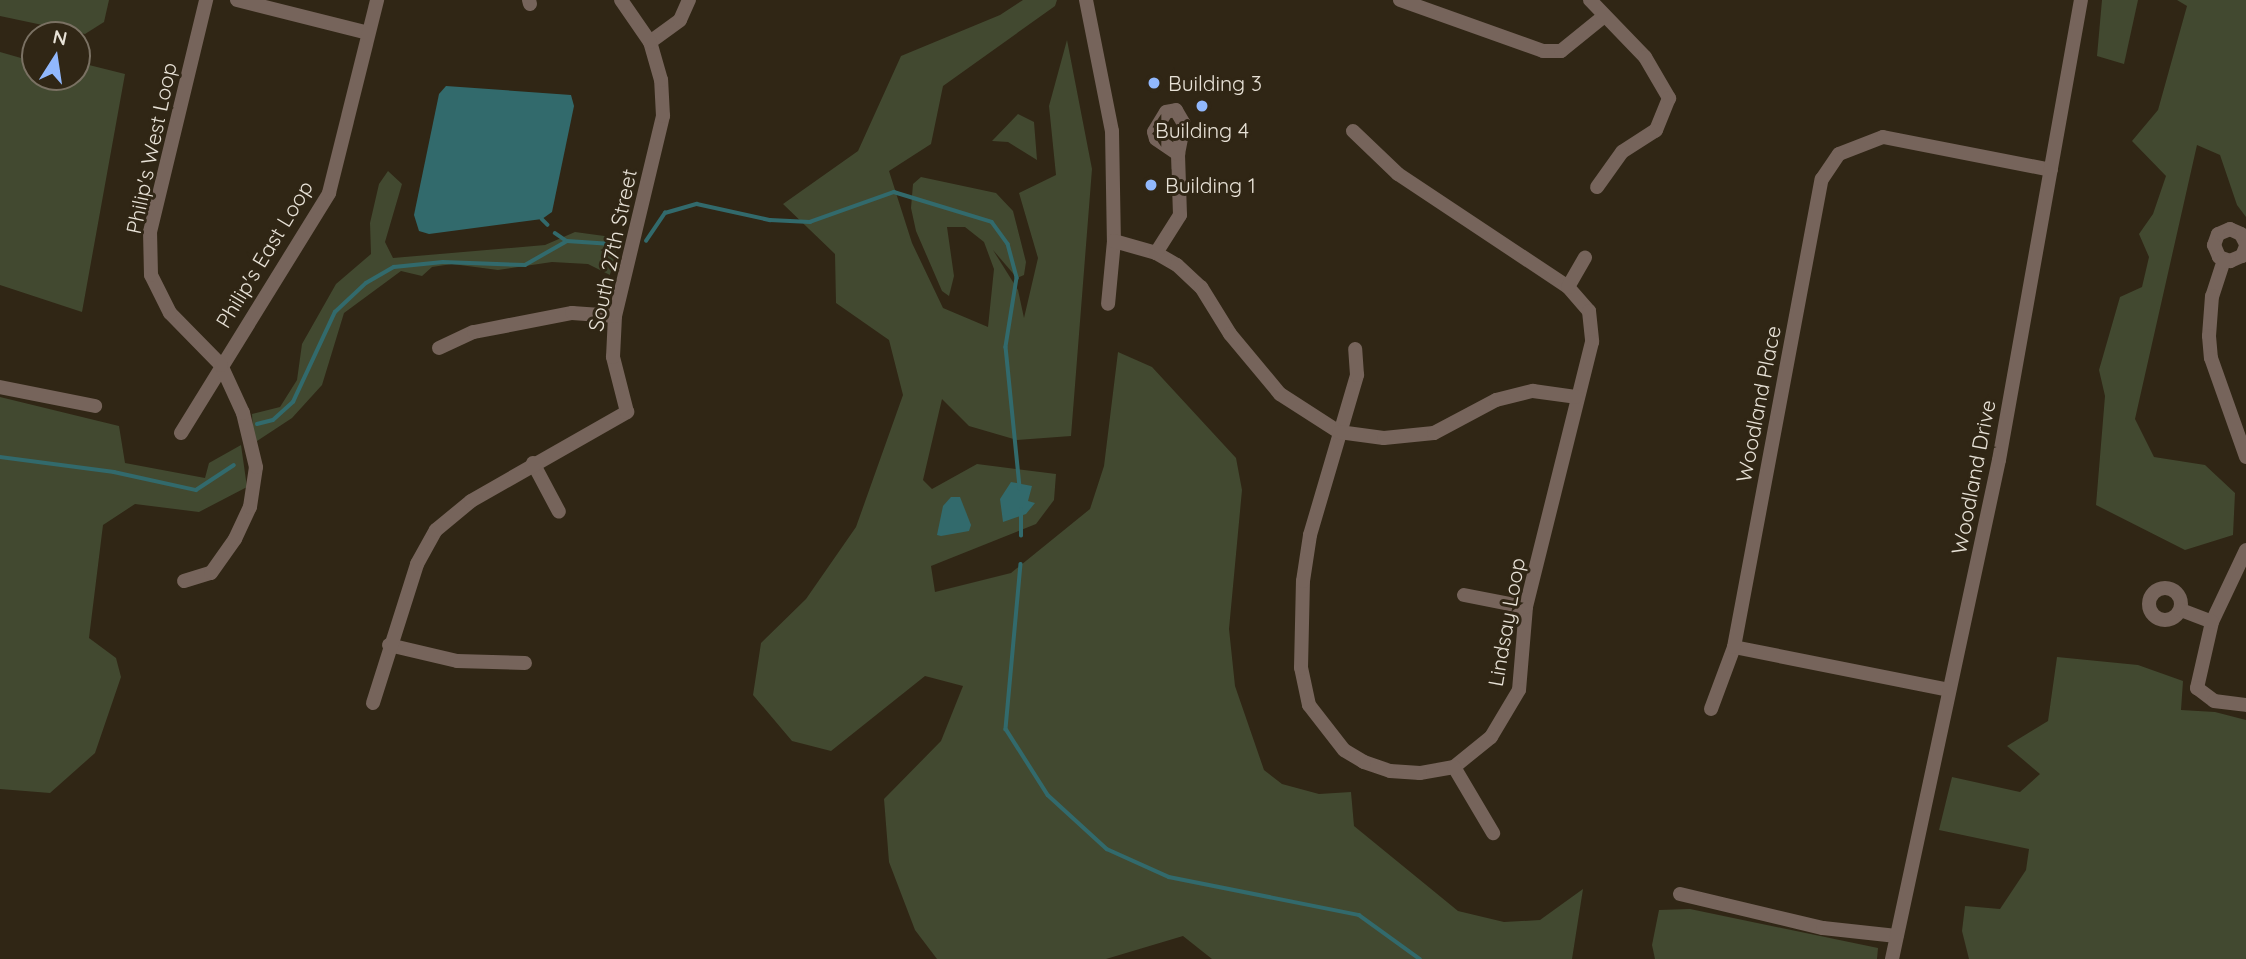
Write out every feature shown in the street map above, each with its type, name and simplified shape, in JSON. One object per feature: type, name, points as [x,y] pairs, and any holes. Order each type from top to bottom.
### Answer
[{"type":"street","name":"Philip's West Loop","points":[[184,581],[211,573],[235,538],[250,507],[256,467],[243,413],[221,365],[170,313],[151,275],[150,232],[206,0]]},
{"type":"street","points":[[237,0],[368,33]]},
{"type":"street","name":"Philip's East Loop","points":[[181,433],[329,192],[377,0]]},
{"type":"street","name":"South 27th Street","points":[[533,463],[627,412],[613,357],[615,316],[663,116],[662,80],[650,42],[621,0]]},
{"type":"street","points":[[650,42],[680,20],[689,0]]},
{"type":"street","points":[[1086,0],[1112,131],[1114,241],[1108,304]]},
{"type":"street","points":[[1400,0],[1544,51],[1561,51],[1603,17]]},
{"type":"street","points":[[1590,0],[1603,17],[1645,57],[1669,98],[1656,130],[1622,152],[1597,187]]},
{"type":"street","name":"Woodland Drive","points":[[1892,959],[1999,460],[2081,0]]},
{"type":"street","name":"Lindsay Loop","points":[[1353,131],[1398,174],[1568,287],[1589,311],[1592,342],[1576,397],[1526,607],[1519,690],[1508,714],[1492,737],[1454,767]]},
{"type":"street","name":"Woodland Place","points":[[1711,709],[1734,648],[1822,178],[1839,154],[1883,137],[2051,170]]},
{"type":"street","points":[[1156,253],[1180,215],[1178,154]]},
{"type":"street","points":[[2236,230],[2246,245],[2236,260],[2224,260],[2215,251],[2218,234],[2236,230]]},
{"type":"street","points":[[1114,241],[1156,253],[1201,287],[1230,334],[1280,394],[1339,432],[1384,438],[1434,433],[1496,400],[1533,391],[1576,397]]},
{"type":"street","points":[[1568,287],[1586,257]]},
{"type":"street","points":[[2224,260],[2212,296],[2210,347],[2246,457]]},
{"type":"street","points":[[439,348],[474,332],[572,313],[615,316]]},
{"type":"street","points":[[1355,349],[1357,375],[1310,535],[1303,581],[1301,668],[1309,705],[1344,750],[1364,762],[1410,772],[1454,767],[1493,833]]},
{"type":"street","points":[[0,387],[95,407]]},
{"type":"street","points":[[373,703],[388,645],[417,564],[436,530],[471,501],[533,463],[559,512]]},
{"type":"street","points":[[2246,550],[2213,622],[2197,688],[2214,701],[2246,705]]},
{"type":"street","points":[[1464,594],[1526,607]]},
{"type":"street","points":[[2181,610],[2213,622]]},
{"type":"street","points":[[388,645],[457,661],[526,663]]},
{"type":"street","points":[[1734,648],[1949,690]]},
{"type":"street","points":[[1680,894],[1823,928],[1897,936]]},
{"type":"green space","points":[[0,0],[109,0],[104,22],[91,30],[91,21],[24,21],[0,16]]},
{"type":"green space","points":[[1023,0],[1057,0],[1055,6],[943,86],[931,144],[889,171],[912,243],[943,308],[988,327],[994,269],[984,242],[965,227],[947,227],[954,276],[949,296],[942,291],[916,231],[911,208],[913,184],[921,177],[996,193],[1013,211],[1026,262],[1024,275],[1017,278],[993,250],[1018,290],[1024,318],[1038,258],[1019,193],[1056,175],[1049,106],[1067,40],[1092,169],[1071,436],[1017,440],[969,426],[942,399],[923,480],[932,489],[977,464],[1056,474],[1054,500],[1036,524],[931,566],[935,592],[1011,573],[1090,509],[1104,466],[1118,352],[1152,367],[1236,458],[1242,490],[1229,629],[1235,686],[1264,770],[1282,784],[1319,794],[1351,792],[1354,826],[1458,911],[1504,922],[1540,920],[1583,889],[1572,959],[1212,959],[1183,936],[1106,959],[937,959],[915,930],[889,862],[884,799],[941,741],[963,686],[925,676],[831,751],[792,741],[753,695],[761,643],[806,599],[856,527],[903,395],[889,340],[836,303],[835,254],[783,204],[858,151],[901,56],[1000,15]]},
{"type":"green space","points":[[2102,0],[2138,0],[2124,64],[2097,56]]},
{"type":"green space","points":[[2177,0],[2246,0],[2246,217],[2237,205],[2220,155],[2197,145],[2135,419],[2154,457],[2205,465],[2235,493],[2233,535],[2185,550],[2096,505],[2105,396],[2099,370],[2120,297],[2142,287],[2149,257],[2139,234],[2153,214],[2166,176],[2132,141],[2158,110],[2187,6]]},
{"type":"green space","points":[[0,52],[21,58],[21,91],[91,91],[91,66],[125,74],[82,312],[0,285]]},
{"type":"green space","points":[[1018,114],[1034,122],[1037,160],[1008,142],[992,141]]},
{"type":"green space","points":[[388,171],[402,184],[385,242],[393,258],[545,245],[575,232],[619,238],[610,275],[588,264],[552,262],[498,270],[452,264],[432,267],[422,276],[401,271],[344,313],[322,385],[292,418],[254,443],[252,414],[280,407],[297,380],[302,344],[336,284],[371,254],[370,223],[379,184]]},
{"type":"green space","points":[[0,397],[119,426],[125,463],[205,478],[209,463],[241,445],[247,487],[199,512],[135,504],[103,525],[89,638],[116,658],[121,677],[95,753],[50,793],[0,789]]},
{"type":"green space","points":[[2057,657],[2138,665],[2183,681],[2181,710],[2215,712],[2246,720],[2246,959],[1969,959],[1962,931],[1965,906],[2000,909],[2026,870],[2029,849],[1939,830],[1952,777],[2020,792],[2040,774],[2007,746],[2048,721]]},
{"type":"green space","points":[[1690,909],[1878,948],[1877,959],[1655,959],[1652,945],[1659,910]]},
{"type":"water","points":[[446,86],[571,95],[574,106],[552,212],[542,219],[429,234],[419,231],[414,215],[439,94]]},
{"type":"water","points":[[1011,482],[1032,486],[1028,501],[1035,503],[1026,514],[1003,522],[1000,499]]},
{"type":"water","points":[[951,497],[960,497],[971,525],[969,531],[937,535],[943,506]]},
{"type":"waterway","points":[[646,241],[665,213],[697,204],[770,220],[810,222],[894,192],[992,222],[1008,244],[1017,278],[1006,347],[1020,488]]},
{"type":"waterway","points":[[542,219],[548,225]]},
{"type":"waterway","points":[[555,233],[567,241]]},
{"type":"waterway","points":[[257,424],[273,420],[293,402],[335,312],[366,283],[394,267],[443,262],[525,265],[567,241],[612,244]]},
{"type":"waterway","points":[[0,457],[114,472],[196,490],[234,465]]},
{"type":"waterway","points":[[1021,510],[1021,536]]},
{"type":"waterway","points":[[1021,564],[1006,729],[1048,795],[1107,849],[1169,877],[1359,915],[1420,959]]},
{"type":"place","name":"Building 3","points":[[1154,83]]},
{"type":"place","name":"Building 4","points":[[1202,106]]},
{"type":"place","name":"Building 1","points":[[1151,185]]}]
